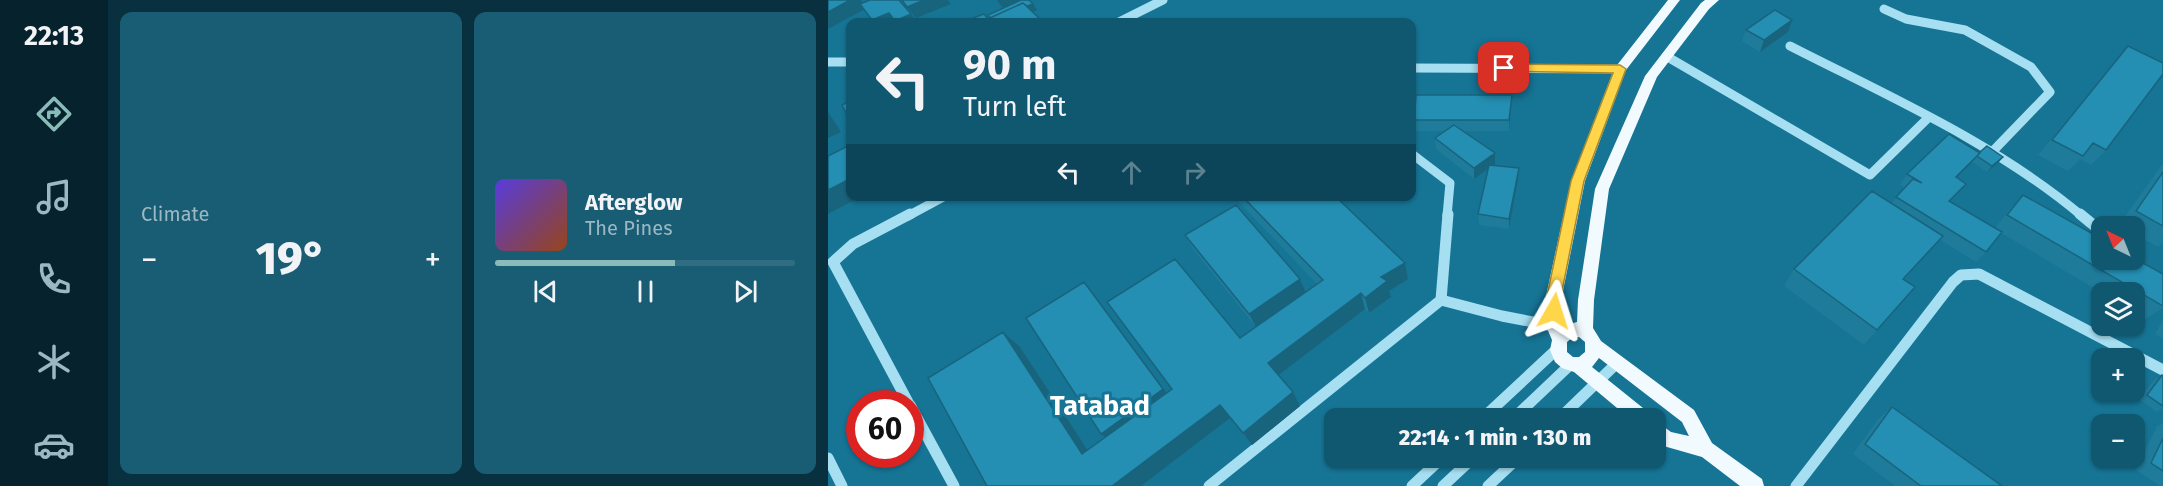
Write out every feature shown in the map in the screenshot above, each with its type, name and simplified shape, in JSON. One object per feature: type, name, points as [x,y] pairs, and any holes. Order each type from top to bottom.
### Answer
[{"type":"main road","points":[[1630,408],[1574,363],[1564,359],[1557,338],[1554,296],[1578,181],[1620,69],[1674,0]]},
{"type":"main road","points":[[1574,363],[1582,363],[1592,357],[1586,300],[1602,189],[1651,76],[1712,0]]},
{"type":"main road","points":[[1557,338],[1568,331],[1590,339],[1617,363],[1688,416],[1706,449]]},
{"type":"main road","points":[[1666,439],[1706,449],[1755,486]]},
{"type":"street","points":[[1127,18],[1163,0]]},
{"type":"street","points":[[1884,9],[1906,19],[1965,30],[2031,67],[2050,92],[1993,151]]},
{"type":"street","points":[[1790,46],[1993,151],[2075,208],[2091,222]]},
{"type":"street","points":[[1666,56],[1870,175],[1928,118]]},
{"type":"street","points":[[828,62],[846,62]]},
{"type":"street","points":[[1416,68],[1620,69]]},
{"type":"street","points":[[1209,486],[1441,300],[1450,183],[1416,156]]},
{"type":"street","points":[[902,390],[833,262],[854,244],[936,201]]},
{"type":"street","points":[[1796,486],[1953,282],[1958,276],[1967,273],[1979,274],[2163,370]]},
{"type":"street","points":[[1441,300],[1502,316],[1557,338],[1492,408]]},
{"type":"street","points":[[1525,408],[1574,363]]},
{"type":"street","points":[[1571,408],[1617,363]]},
{"type":"street","points":[[924,430],[954,486]]},
{"type":"street","points":[[828,458],[842,486]]},
{"type":"street","points":[[1420,483],[1433,468]]},
{"type":"street","points":[[1443,486],[1462,468]]},
{"type":"street","points":[[1488,486],[1507,468]]},
{"type":"building","points":[[828,0],[850,0],[828,12]]},
{"type":"building","points":[[870,0],[899,0],[911,14],[902,18],[893,18],[889,13],[870,18],[860,4]]},
{"type":"building","points":[[902,0],[924,0],[907,7]]},
{"type":"building","points":[[1021,0],[1029,0],[1033,4],[1027,6],[1023,3],[990,18],[988,15]]},
{"type":"building","points":[[1023,3],[1039,18],[990,18]]},
{"type":"building","points":[[1775,10],[1792,20],[1764,40],[1746,30]]},
{"type":"building","points":[[984,14],[987,18],[973,18]]},
{"type":"building","points":[[2128,46],[2163,63],[2163,74],[2106,150],[2093,143],[2083,156],[2052,140]]},
{"type":"building","points":[[1416,95],[1512,95],[1509,120],[1416,120]]},
{"type":"building","points":[[1454,125],[1495,153],[1474,168],[1435,138]]},
{"type":"building","points":[[1949,134],[1980,153],[1956,177],[1966,184],[1949,201],[2002,232],[1986,252],[1896,197],[1913,179],[1922,183],[1907,174]]},
{"type":"building","points":[[1987,146],[2003,157],[1992,166],[1977,156]]},
{"type":"building","points":[[846,147],[846,181],[828,190],[828,156]]},
{"type":"building","points":[[1489,165],[1519,168],[1509,219],[1478,214]]},
{"type":"building","points":[[2163,172],[2163,226],[2136,211]]},
{"type":"building","points":[[1872,191],[1943,236],[1903,279],[1915,287],[1877,330],[1794,269]]},
{"type":"building","points":[[2023,195],[2091,233],[2091,264],[2007,215]]},
{"type":"building","points":[[1247,201],[1340,201],[1405,263],[1381,277],[1387,281],[1365,298],[1361,293],[1268,363],[1293,392],[1243,433],[1220,405],[1112,486],[987,486],[928,378],[1003,332],[1082,454],[1172,389],[1107,302],[1175,259],[1240,338],[1323,280]]},
{"type":"building","points":[[1236,205],[1300,279],[1249,314],[1185,235]]},
{"type":"building","points":[[2145,264],[2163,274],[2163,306],[2145,296],[2145,282],[2122,282],[2101,270],[2145,270]]},
{"type":"building","points":[[1084,282],[1163,389],[1101,434],[1026,318]]},
{"type":"building","points":[[2163,376],[2163,406],[2147,395]]},
{"type":"building","points":[[1892,407],[2002,486],[1921,486],[1865,444]]},
{"type":"building","points":[[2163,438],[2163,471],[2151,463]]},
{"type":"district","name":"Tatabad","points":[[1100,406]]},
{"type":"route","points":[[1504,68],[1620,69],[1578,181],[1554,296],[1554,311]]}]
